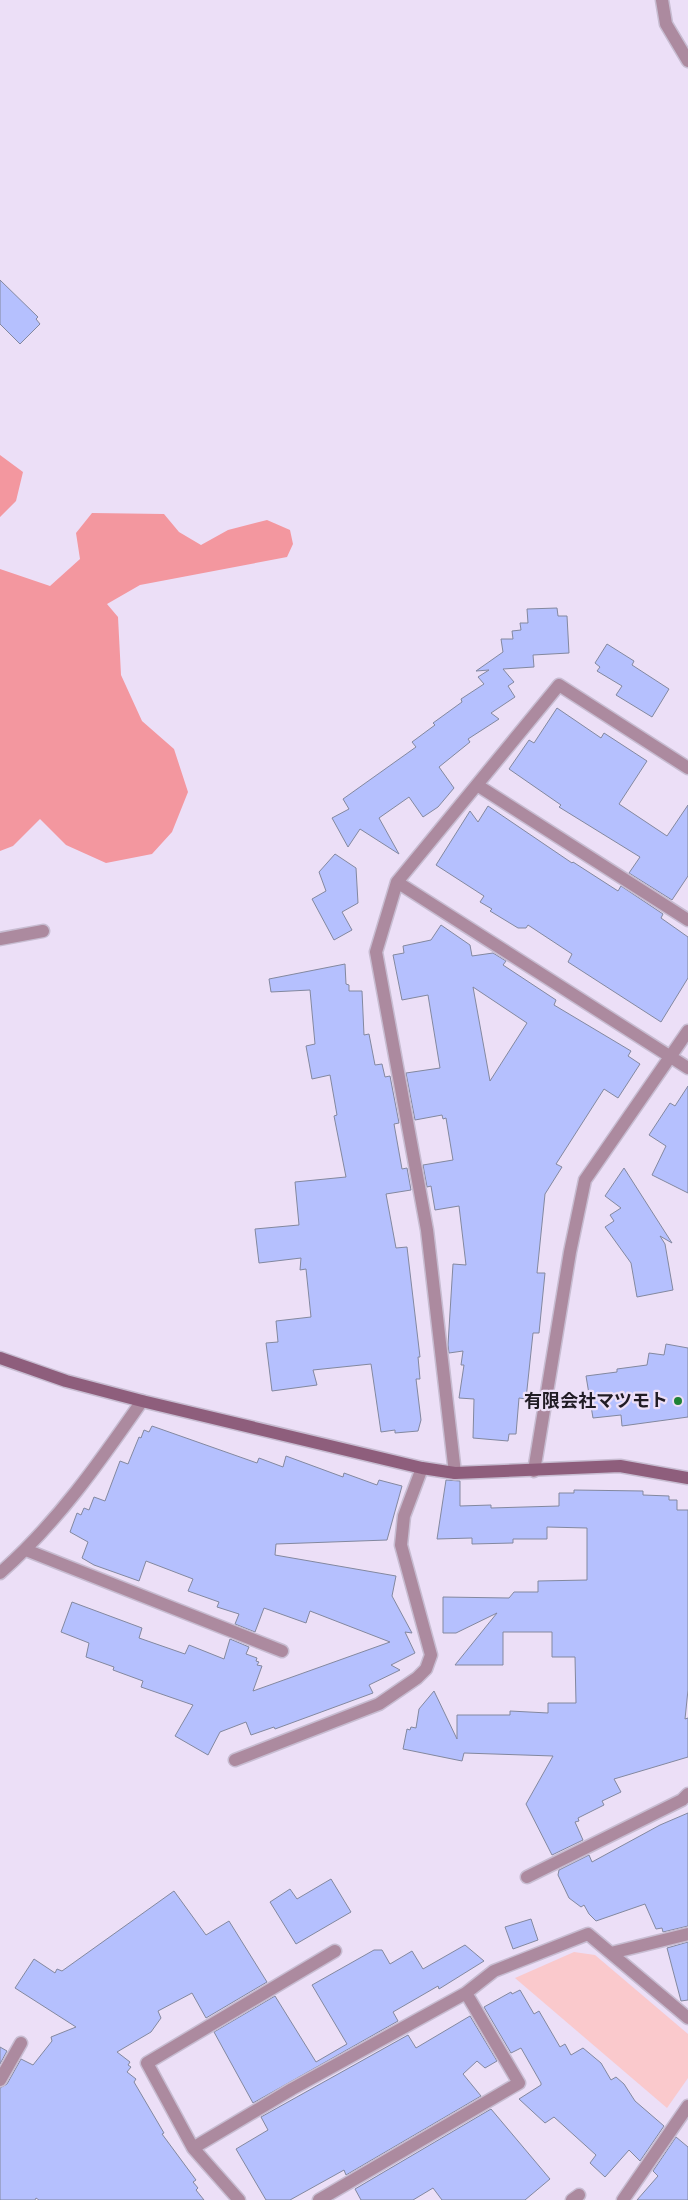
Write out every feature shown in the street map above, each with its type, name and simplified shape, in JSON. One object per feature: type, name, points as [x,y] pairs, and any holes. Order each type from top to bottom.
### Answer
[{"type":"street","points":[[662,0],[666,24],[688,61]]},
{"type":"street","points":[[455,1474],[427,1230],[376,952],[397,882],[559,685],[688,768]]},
{"type":"street","points":[[477,785],[688,920]]},
{"type":"street","points":[[397,882],[688,1068]]},
{"type":"street","points":[[0,939],[43,931]]},
{"type":"street","points":[[534,1471],[570,1252],[585,1180],[688,1031]]},
{"type":"street","points":[[0,1358],[66,1381],[142,1401],[422,1468],[455,1474],[620,1466],[688,1478]]},
{"type":"street","points":[[0,1573],[26,1550],[90,1477],[142,1401]]},
{"type":"street","points":[[235,1760],[379,1704],[417,1678],[426,1669],[431,1655],[400,1545],[404,1516],[422,1468]]},
{"type":"street","points":[[26,1550],[282,1650]]},
{"type":"street","points":[[527,1877],[628,1828],[682,1800],[688,1794]]},
{"type":"street","points":[[193,2148],[292,2089],[466,1992],[494,1971],[588,1934],[688,2018]]},
{"type":"street","points":[[611,1953],[688,1934]]},
{"type":"street","points":[[239,2200],[193,2148],[147,2063],[335,1951]]},
{"type":"street","points":[[318,2200],[520,2083],[466,1992]]},
{"type":"street","points":[[0,2080],[21,2043]]},
{"type":"street","points":[[623,2200],[688,2106]]},
{"type":"shaded area","points":[[0,455],[23,472],[16,501],[0,517]]},
{"type":"shaded area","points":[[92,513],[164,514],[179,532],[201,545],[228,530],[267,520],[290,530],[293,544],[287,557],[140,585],[107,604],[118,617],[121,675],[142,721],[174,749],[188,792],[172,832],[152,854],[106,863],[66,845],[40,819],[13,846],[0,851],[0,569],[50,586],[80,559],[76,533]]},
{"type":"shaded area","points":[[574,1952],[595,1955],[688,2034],[688,2078],[667,2108],[515,1978]]},
{"type":"building","points":[[0,280],[38,317],[36,319],[40,324],[20,344],[0,324]]},
{"type":"building","points":[[557,608],[558,616],[567,616],[569,653],[533,655],[534,667],[503,669],[514,682],[508,686],[515,697],[491,713],[499,719],[468,739],[470,742],[439,767],[454,788],[438,807],[423,817],[409,797],[379,818],[399,854],[360,829],[348,847],[332,818],[349,809],[343,799],[416,747],[412,742],[435,725],[433,723],[462,702],[461,699],[484,684],[478,677],[489,670],[476,671],[503,652],[501,639],[513,639],[512,631],[521,630],[520,623],[528,623],[527,609]]},
{"type":"building","points":[[607,644],[634,661],[632,665],[669,689],[652,717],[616,695],[622,686],[597,671],[600,667],[595,663]]},
{"type":"building","points":[[557,708],[601,738],[604,733],[647,761],[619,804],[667,836],[688,805],[688,876],[672,900],[629,873],[640,857],[559,807],[561,805],[509,769],[529,740],[534,743]]},
{"type":"building","points":[[488,806],[572,863],[618,891],[621,886],[663,914],[661,918],[688,937],[688,978],[661,1022],[568,962],[572,954],[528,925],[526,928],[518,928],[490,911],[492,909],[480,902],[484,896],[436,865],[470,811],[478,822]]},
{"type":"building","points":[[335,854],[356,868],[358,903],[342,912],[352,930],[334,940],[312,899],[326,891],[319,872]]},
{"type":"building","points":[[441,925],[470,945],[472,956],[493,953],[506,961],[503,965],[556,1000],[554,1005],[631,1051],[628,1056],[640,1064],[618,1098],[604,1089],[556,1164],[562,1167],[545,1194],[537,1273],[545,1273],[539,1333],[533,1333],[526,1399],[519,1398],[516,1434],[509,1434],[508,1441],[473,1438],[474,1399],[459,1398],[464,1365],[461,1365],[463,1351],[449,1353],[453,1264],[466,1265],[459,1206],[435,1210],[431,1186],[427,1187],[423,1165],[453,1160],[446,1118],[443,1119],[442,1115],[415,1120],[406,1073],[440,1068],[428,995],[402,1000],[393,955],[404,953],[403,946],[431,940]],"holes":[[[473,987],[527,1023],[490,1081]]]},
{"type":"building","points":[[345,964],[346,984],[349,985],[349,991],[362,991],[364,1035],[369,1034],[375,1065],[382,1064],[385,1077],[390,1076],[399,1123],[394,1124],[402,1169],[407,1168],[411,1190],[386,1194],[396,1248],[407,1247],[420,1357],[418,1357],[420,1379],[416,1379],[421,1420],[418,1431],[395,1433],[395,1430],[381,1432],[371,1364],[313,1370],[317,1385],[272,1391],[266,1343],[278,1342],[276,1321],[311,1317],[306,1269],[300,1270],[301,1258],[259,1263],[255,1229],[299,1225],[295,1182],[346,1177],[334,1116],[337,1115],[330,1075],[312,1079],[306,1046],[315,1044],[310,990],[271,992],[269,979]]},
{"type":"building","points":[[688,1086],[688,1193],[652,1175],[666,1146],[649,1135],[670,1103],[675,1106]]},
{"type":"building","points":[[624,1168],[672,1243],[660,1236],[665,1244],[673,1290],[637,1297],[631,1263],[605,1227],[614,1221],[610,1215],[621,1208],[605,1196]]},
{"type":"building","points":[[666,1344],[688,1348],[688,1417],[622,1426],[621,1415],[593,1418],[586,1376],[617,1372],[617,1369],[647,1365],[649,1353],[664,1355]]},
{"type":"building","points":[[152,1426],[257,1463],[259,1458],[283,1467],[286,1456],[343,1477],[344,1473],[377,1485],[379,1480],[402,1486],[387,1540],[276,1544],[275,1555],[396,1576],[392,1596],[412,1633],[405,1632],[415,1653],[391,1665],[400,1670],[369,1685],[373,1693],[275,1729],[274,1727],[251,1735],[246,1722],[220,1732],[208,1755],[175,1736],[193,1705],[141,1687],[143,1681],[113,1670],[114,1667],[86,1657],[89,1643],[61,1632],[72,1602],[142,1628],[139,1638],[185,1654],[189,1645],[224,1659],[230,1639],[249,1647],[246,1654],[257,1658],[256,1661],[259,1662],[257,1665],[262,1666],[253,1691],[390,1642],[310,1611],[306,1623],[264,1608],[255,1632],[235,1624],[239,1614],[217,1607],[219,1602],[188,1591],[193,1579],[146,1561],[139,1581],[94,1565],[82,1558],[88,1542],[70,1532],[77,1513],[81,1515],[84,1508],[89,1510],[94,1497],[105,1501],[120,1461],[128,1464],[139,1437],[141,1438],[144,1430],[149,1432]]},
{"type":"building","points":[[446,1480],[460,1481],[460,1506],[491,1505],[491,1508],[559,1506],[559,1493],[574,1493],[574,1490],[643,1491],[643,1495],[669,1496],[669,1500],[677,1500],[677,1510],[688,1510],[688,1690],[685,1719],[688,1718],[688,1757],[614,1779],[621,1792],[602,1801],[604,1805],[578,1818],[579,1821],[575,1822],[583,1840],[552,1855],[526,1804],[553,1756],[464,1753],[462,1761],[403,1749],[407,1729],[410,1730],[411,1727],[416,1728],[419,1709],[434,1691],[457,1739],[457,1715],[510,1715],[510,1711],[548,1713],[548,1703],[576,1703],[575,1657],[552,1657],[552,1632],[503,1632],[503,1665],[455,1665],[497,1613],[456,1633],[443,1633],[443,1597],[509,1598],[514,1592],[538,1592],[538,1581],[587,1580],[587,1528],[547,1527],[547,1539],[513,1539],[513,1543],[472,1544],[472,1538],[437,1539]]},
{"type":"building","points":[[688,1813],[688,1926],[663,1932],[662,1928],[656,1929],[645,1904],[596,1921],[584,1905],[581,1907],[569,1898],[558,1875],[559,1870],[589,1855],[592,1862],[660,1825]]},
{"type":"building","points":[[331,1879],[351,1912],[296,1944],[270,1902],[290,1889],[297,1899]]},
{"type":"building","points":[[174,1891],[206,1935],[229,1921],[267,1982],[206,2018],[192,1993],[158,2011],[161,2018],[151,2032],[117,2052],[130,2062],[128,2065],[131,2067],[127,2072],[136,2079],[134,2082],[164,2133],[162,2134],[196,2180],[193,2182],[198,2188],[196,2190],[204,2200],[39,2200],[36,2198],[35,2200],[0,2200],[0,2088],[7,2084],[21,2059],[33,2065],[52,2041],[51,2037],[76,2027],[15,1988],[34,1959],[55,1973],[57,1969],[62,1971]]},
{"type":"building","points":[[531,1919],[538,1940],[513,1949],[505,1927]]},
{"type":"building","points":[[688,1942],[688,2000],[681,2001],[667,1948]]},
{"type":"building","points":[[465,1945],[484,1961],[439,1989],[438,1986],[393,2012],[398,2021],[253,2103],[214,2032],[275,1996],[316,2062],[347,2044],[312,1985],[374,1950],[382,1950],[390,1964],[412,1951],[423,1969]]},
{"type":"building","points":[[520,1990],[534,2014],[539,2011],[560,2047],[565,2044],[571,2055],[583,2048],[601,2063],[611,2080],[616,2077],[624,2084],[635,2101],[664,2126],[640,2161],[629,2150],[605,2177],[590,2163],[596,2155],[554,2117],[545,2123],[519,2099],[541,2085],[541,2083],[521,2048],[511,2053],[484,2007],[511,1992],[512,1994]]},
{"type":"building","points":[[470,2016],[497,2061],[485,2068],[477,2061],[463,2074],[481,2096],[346,2175],[344,2170],[290,2200],[266,2200],[236,2149],[268,2130],[261,2117],[408,2035],[416,2048]]},
{"type":"building","points":[[0,2047],[7,2051],[0,2064]]},
{"type":"building","points":[[491,2109],[550,2179],[525,2200],[442,2200],[433,2188],[413,2200],[361,2200],[355,2189]]},
{"type":"building","points":[[676,2137],[688,2147],[688,2200],[637,2200],[658,2176],[653,2171]]},
{"type":"place","name":"有限会社マツモト","points":[[678,1401]]}]
